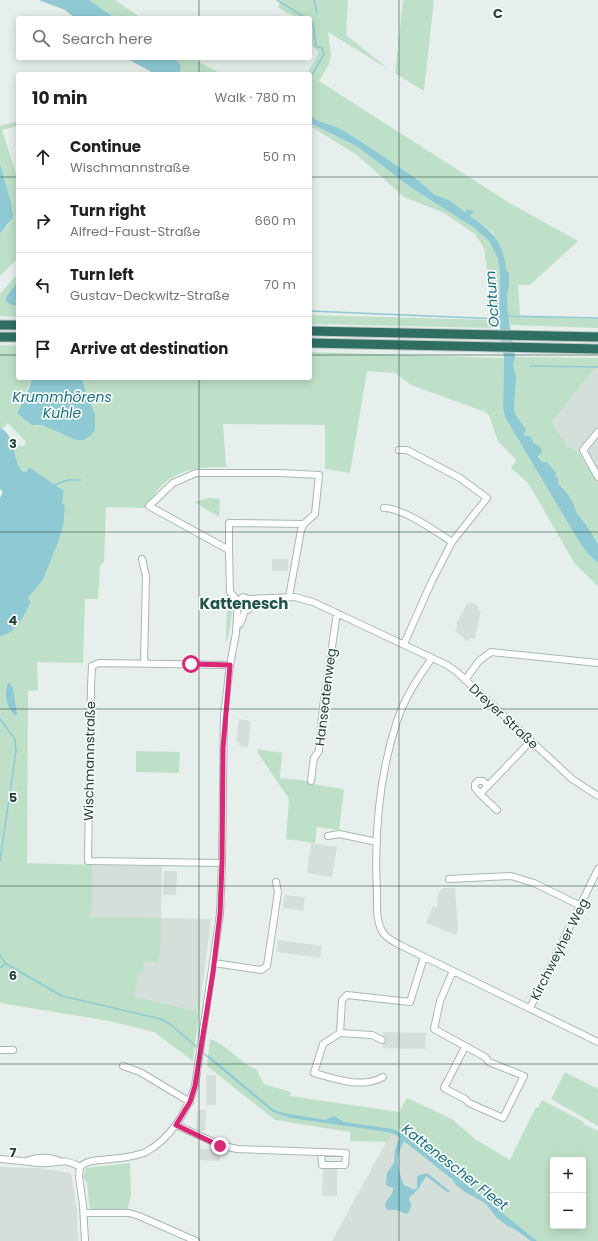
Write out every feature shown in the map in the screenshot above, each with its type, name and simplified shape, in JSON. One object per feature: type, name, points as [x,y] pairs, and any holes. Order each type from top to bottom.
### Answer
[{"type":"highway","points":[[0,325],[16,325]]},
{"type":"highway","points":[[312,331],[598,337]]},
{"type":"highway","points":[[0,337],[16,337]]},
{"type":"highway","points":[[312,343],[598,349]]},
{"type":"street","points":[[598,432],[584,450],[598,477]]},
{"type":"street","points":[[399,450],[407,450],[460,478],[487,498],[452,542],[431,583],[404,644]]},
{"type":"street","points":[[229,550],[149,506],[173,483],[196,473],[271,472],[319,475],[315,514],[304,524],[296,551],[289,596]]},
{"type":"street","points":[[384,508],[392,508],[437,532],[452,542]]},
{"type":"street","points":[[80,1167],[89,1161],[131,1156],[145,1152],[162,1141],[176,1125],[190,1102],[195,1086],[200,1056],[220,914],[223,748],[230,665],[236,633],[238,608],[238,601],[230,592],[229,523],[304,524]]},
{"type":"street","points":[[142,558],[146,576],[144,663]]},
{"type":"street","name":"Dreyer Straße","points":[[250,602],[289,596],[307,600],[447,665],[572,779],[598,796]]},
{"type":"street","points":[[236,633],[244,611],[248,610],[250,602],[243,597],[238,601]]},
{"type":"street","points":[[238,608],[244,611]]},
{"type":"street","name":"Hanseatenweg","points":[[311,781],[314,758],[319,751],[324,702],[337,613]]},
{"type":"street","points":[[465,680],[480,661],[491,652],[598,663]]},
{"type":"street","points":[[432,658],[412,688],[397,721],[382,783],[376,842],[377,901],[382,931],[388,938],[424,957],[598,1042]]},
{"type":"street","name":"Wischmannstraße","points":[[222,863],[88,861],[92,666],[99,663],[230,665]]},
{"type":"street","points":[[480,794],[531,741]]},
{"type":"street","points":[[488,786],[483,781],[478,781],[475,784],[475,788],[480,794],[497,810]]},
{"type":"street","points":[[328,836],[339,834],[376,842]]},
{"type":"street","name":"Kirchweyher Weg","points":[[530,1008],[598,870]]},
{"type":"street","points":[[449,879],[511,876],[534,883],[581,906]]},
{"type":"street","points":[[214,963],[261,970],[267,966],[278,892],[276,882]]},
{"type":"street","points":[[340,1033],[342,1000],[347,995],[410,1002],[424,957]]},
{"type":"street","points":[[453,971],[440,1001],[434,1029],[486,1057],[489,1062],[503,1066],[524,1076],[503,1118],[482,1107],[477,1107],[466,1099],[444,1088],[465,1047]]},
{"type":"street","points":[[382,1040],[372,1035],[340,1033],[323,1044],[314,1073],[339,1080],[360,1082],[375,1082],[383,1077]]},
{"type":"street","points":[[0,1050],[13,1050]]},
{"type":"street","points":[[123,1066],[140,1072],[190,1102]]},
{"type":"street","points":[[176,1125],[220,1146],[237,1149],[321,1152]]},
{"type":"street","points":[[0,1160],[51,1158],[68,1161],[80,1167]]},
{"type":"street","points":[[80,1167],[79,1177],[86,1241]]},
{"type":"street","points":[[84,1213],[129,1213],[196,1241]]},
{"type":"shaded area","points":[[595,368],[598,368],[598,484],[579,453],[567,446],[552,422]]},
{"type":"shaded area","points":[[272,559],[288,559],[288,571],[272,571]]},
{"type":"shaded area","points":[[471,602],[479,606],[478,610],[481,611],[475,639],[470,638],[467,641],[455,631],[458,626],[456,624],[467,604],[469,605]]},
{"type":"shaded area","points":[[239,719],[251,721],[248,747],[239,746],[239,742],[236,741]]},
{"type":"shaded area","points":[[311,843],[337,847],[332,877],[307,873]]},
{"type":"shaded area","points":[[92,865],[162,866],[161,918],[211,919],[199,1012],[116,992],[81,942],[92,910]]},
{"type":"shaded area","points":[[164,871],[177,871],[176,895],[163,895]]},
{"type":"shaded area","points":[[443,888],[455,888],[458,930],[456,935],[426,923],[433,906],[437,907],[438,893]]},
{"type":"shaded area","points":[[284,895],[305,897],[303,911],[283,908]]},
{"type":"shaded area","points":[[278,940],[322,946],[320,958],[277,952]]},
{"type":"shaded area","points":[[383,1032],[426,1033],[425,1049],[383,1048]]},
{"type":"shaded area","points":[[206,1075],[216,1075],[216,1105],[206,1105]]},
{"type":"shaded area","points":[[197,1110],[206,1110],[205,1131],[196,1131]]},
{"type":"shaded area","points":[[391,1133],[400,1137],[452,1179],[456,1185],[485,1203],[497,1218],[507,1226],[515,1229],[531,1241],[332,1241]]},
{"type":"shaded area","points":[[200,1149],[217,1149],[220,1151],[220,1161],[200,1160]]},
{"type":"shaded area","points":[[0,1167],[37,1168],[71,1173],[77,1211],[78,1241],[0,1241]]},
{"type":"shaded area","points":[[323,1168],[337,1169],[337,1196],[322,1196]]},
{"type":"green space","points":[[89,0],[115,0],[138,16],[112,16]]},
{"type":"green space","points":[[281,0],[348,0],[346,35],[390,70],[328,32],[331,54],[329,64],[319,81],[508,202],[578,241],[530,285],[518,285],[520,315],[508,315],[507,295],[509,287],[502,250],[492,232],[470,216],[473,211],[465,212],[449,200],[435,195],[418,180],[365,144],[339,128],[316,120],[312,116],[312,72],[308,72],[318,54],[317,50],[312,46],[312,16],[294,16],[278,7]]},
{"type":"green space","points":[[403,0],[434,0],[424,91],[395,73]]},
{"type":"green space","points":[[176,60],[195,60],[218,72],[180,72],[181,66]]},
{"type":"green space","points":[[16,122],[16,126],[2,130],[16,174],[16,260],[0,276],[0,234],[9,224],[0,164],[0,126]]},
{"type":"green space","points":[[312,124],[358,147],[410,187],[473,227],[489,241],[499,258],[499,320],[496,328],[312,324],[312,315],[494,320],[484,248],[475,234],[444,213],[404,197],[357,155],[312,127]]},
{"type":"green space","points":[[16,275],[16,284],[6,297],[11,305],[16,305],[16,317],[0,316],[0,294]]},
{"type":"green space","points":[[508,316],[598,319],[598,328],[510,325]]},
{"type":"green space","points":[[0,345],[16,346],[16,380],[31,380],[17,413],[36,426],[42,425],[76,440],[95,413],[82,380],[312,380],[312,352],[504,358],[503,408],[505,417],[575,535],[587,553],[598,563],[598,586],[575,564],[528,483],[511,468],[516,460],[498,441],[489,415],[485,412],[411,385],[395,373],[367,371],[350,473],[325,469],[325,425],[223,424],[226,467],[200,468],[178,474],[169,479],[161,487],[153,496],[146,508],[106,507],[104,562],[100,565],[98,599],[85,599],[83,663],[37,662],[38,690],[28,691],[27,863],[92,865],[92,910],[90,917],[161,918],[161,942],[158,962],[144,962],[143,973],[138,973],[137,985],[133,996],[199,1012],[193,1061],[154,1032],[109,1021],[0,1003],[0,636],[2,636],[24,615],[31,602],[28,598],[43,580],[59,540],[64,522],[65,507],[62,503],[64,491],[29,467],[26,472],[22,471],[18,466],[12,445],[24,446],[26,442],[8,423],[2,429],[0,428]]},
{"type":"green space","points":[[515,357],[598,358],[598,368],[595,368],[552,422],[567,446],[579,453],[598,484],[598,542],[576,512],[563,487],[559,485],[555,472],[547,462],[542,462],[531,438],[525,436],[524,432],[527,431],[515,414],[513,365]]},
{"type":"green space","points":[[208,498],[220,499],[219,517],[194,502]]},
{"type":"green space","points":[[227,589],[230,595],[232,614],[226,641]]},
{"type":"green space","points":[[258,749],[282,753],[280,778],[309,781],[312,784],[344,789],[339,830],[317,827],[315,843],[286,839],[289,799],[258,753]]},
{"type":"green space","points":[[136,751],[180,752],[179,773],[136,772]]},
{"type":"green space","points":[[210,1039],[222,1045],[244,1063],[256,1069],[264,1084],[291,1092],[290,1096],[399,1112],[407,1098],[452,1119],[475,1139],[510,1160],[536,1107],[538,1108],[542,1100],[598,1131],[598,1241],[531,1241],[497,1218],[485,1203],[465,1192],[456,1185],[452,1179],[392,1133],[387,1142],[350,1141],[350,1132],[275,1120],[207,1066]]},
{"type":"green space","points":[[565,1072],[598,1089],[598,1126],[551,1099]]},
{"type":"green space","points":[[130,1163],[131,1196],[127,1211],[90,1210],[87,1183],[83,1177],[86,1168]]},
{"type":"water","points":[[39,0],[89,0],[112,16],[72,16],[65,10]]},
{"type":"water","points":[[130,60],[176,60],[181,66],[180,72],[151,72]]},
{"type":"water","points":[[312,116],[316,120],[339,128],[365,144],[418,180],[435,195],[449,200],[465,212],[468,209],[474,211],[470,216],[485,227],[500,245],[503,252],[506,271],[509,272],[509,287],[507,295],[508,315],[515,357],[513,365],[516,377],[515,414],[527,431],[524,432],[525,436],[530,436],[534,443],[541,448],[542,452],[538,456],[542,462],[547,462],[556,473],[555,476],[558,478],[559,485],[567,493],[576,512],[597,542],[598,563],[587,553],[575,535],[505,417],[503,408],[504,358],[499,320],[500,274],[498,258],[489,241],[473,227],[410,187],[358,147],[312,124]]},
{"type":"water","points":[[0,164],[11,203],[13,217],[0,234]]},
{"type":"water","points":[[16,284],[16,305],[11,305],[6,301],[6,297]]},
{"type":"water","name":"Krummhörens Kuhle","points":[[31,380],[82,380],[95,414],[95,430],[84,440],[76,440],[42,425],[32,425],[17,413]]},
{"type":"water","points":[[0,428],[9,436],[22,471],[26,472],[29,467],[64,491],[62,503],[65,507],[64,522],[59,540],[43,580],[28,598],[31,602],[19,623],[11,632],[0,636],[0,498],[3,492],[0,489]]},
{"type":"water","points":[[8,683],[10,683],[13,688],[17,714],[16,716],[10,709],[7,701],[6,692]]},
{"type":"water","points":[[208,1055],[274,1110],[283,1113],[325,1120],[334,1116],[344,1122],[393,1129],[406,1135],[537,1241],[531,1241],[515,1229],[507,1226],[497,1218],[485,1203],[465,1192],[456,1185],[452,1179],[404,1141],[399,1153],[398,1163],[404,1185],[414,1190],[417,1188],[417,1176],[427,1173],[448,1190],[452,1190],[447,1192],[426,1176],[419,1188],[409,1198],[411,1205],[409,1212],[406,1214],[397,1210],[387,1210],[386,1204],[392,1194],[393,1188],[386,1185],[387,1173],[394,1163],[395,1149],[400,1137],[388,1132],[291,1118],[273,1112],[208,1058]]},
{"type":"waterway","points":[[277,0],[303,16]]},
{"type":"waterway","points":[[314,0],[317,14]]},
{"type":"waterway","points":[[312,23],[316,46],[322,48],[324,54],[312,75]]},
{"type":"waterway","name":"Ochtum","points":[[312,311],[500,319]]},
{"type":"waterway","name":"Ochtum","points":[[506,316],[598,318]]},
{"type":"waterway","points":[[530,366],[598,367]]},
{"type":"waterway","points":[[54,485],[68,480],[81,480]]},
{"type":"waterway","name":"Kattenescher Fleet","points":[[0,719],[15,739],[16,751],[0,861]]},
{"type":"waterway","name":"Kattenescher Fleet","points":[[0,955],[5,963],[62,996],[161,1019],[170,1024],[198,1048]]},
{"type":"waterway","name":"Kattenescher Fleet","points":[[0,968],[5,964]]},
{"type":"waterway","name":"Kattenescher Fleet","points":[[202,1052],[208,1057]]},
{"type":"district","name":"Kattenesch","points":[[244,604]]},
{"type":"route","points":[[191,664],[230,665],[224,715],[220,914],[197,1079],[194,1093],[190,1102],[176,1125],[220,1146]]}]
